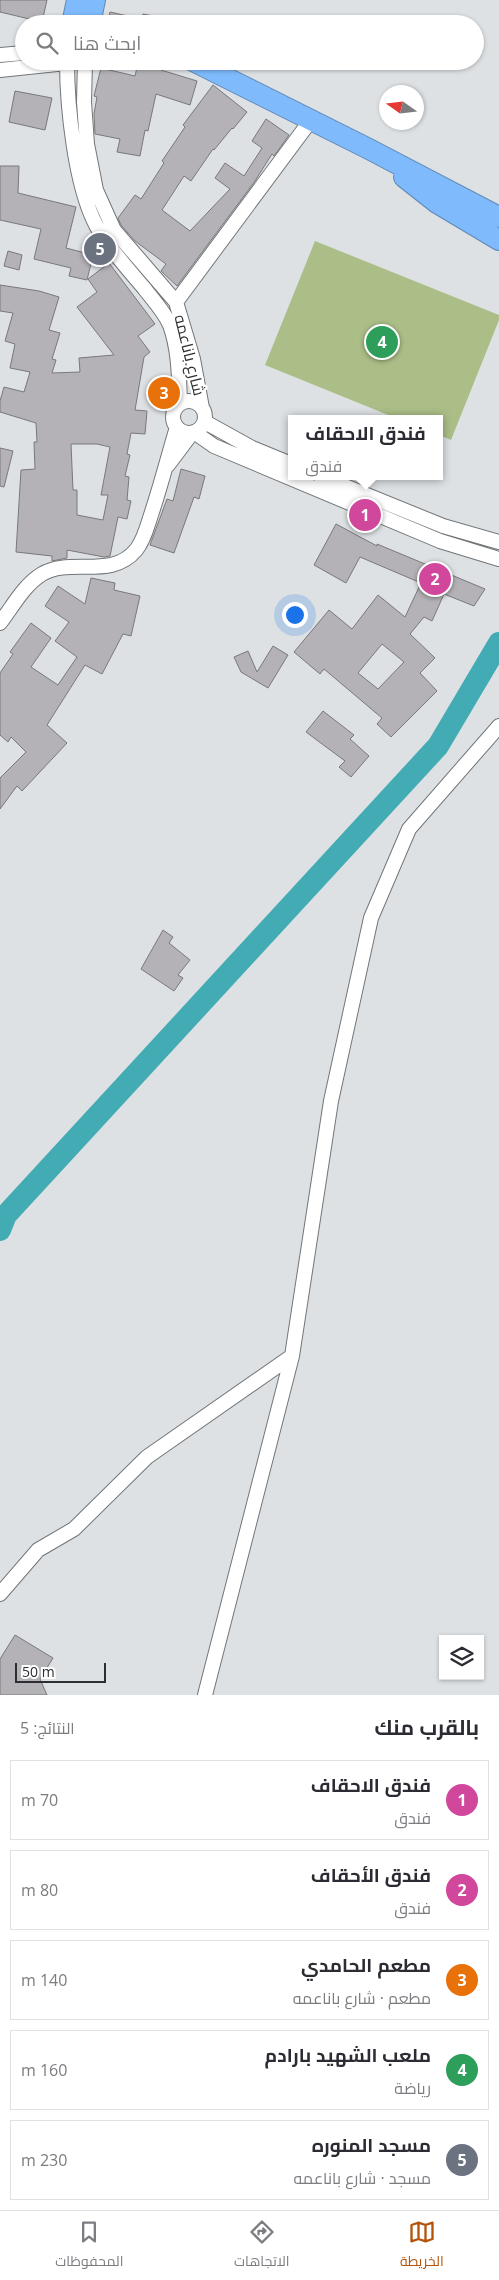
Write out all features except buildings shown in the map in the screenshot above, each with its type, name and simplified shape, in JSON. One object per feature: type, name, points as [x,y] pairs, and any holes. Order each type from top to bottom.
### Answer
[{"type":"highway","points":[[92,15],[95,0]]},
{"type":"highway","points":[[211,70],[499,217]]},
{"type":"highway","points":[[367,148],[437,203],[499,240]]},
{"type":"street","points":[[0,55],[15,54]]},
{"type":"street","points":[[0,70],[15,68]]},
{"type":"street","name":"شارع باناعمه","points":[[68,70],[73,138],[89,207],[95,222],[107,242],[160,307],[169,323],[175,342],[180,404]]},
{"type":"street","name":"شارع باناعمه","points":[[86,70],[84,102],[87,144],[96,190],[114,230],[176,302],[188,340],[202,408]]},
{"type":"street","points":[[176,302],[312,120]]},
{"type":"street","points":[[0,623],[26,587],[42,574],[55,569],[111,566],[129,557],[141,542],[168,466],[177,427],[174,415],[180,404],[194,402],[202,408],[206,417],[205,422],[199,430],[193,433],[168,466]]},
{"type":"street","points":[[205,422],[252,448],[288,463]]},
{"type":"street","points":[[177,427],[181,431],[193,433],[214,446],[288,473]]},
{"type":"street","points":[[308,480],[443,526],[499,542]]},
{"type":"street","points":[[325,480],[336,490],[440,541],[499,559]]},
{"type":"street","points":[[206,1695],[292,1356],[331,1101],[371,918],[409,829],[499,726]]},
{"type":"street","points":[[0,1594],[38,1550],[74,1529],[147,1457],[292,1356]]},
{"type":"green space","points":[[315,241],[499,315],[499,320],[451,440],[443,437],[443,415],[388,415],[265,365]]},
{"type":"waterway","points":[[0,1230],[6,1215],[438,746],[499,643]]},
{"type":"place","name":"مسجد المنوره","points":[[100,249]]},
{"type":"place","name":"ملعب الشهيد بارادم","points":[[382,342]]},
{"type":"place","name":"مطعم الحامدي","points":[[164,393]]},
{"type":"place","name":"فندق الاحقاف","points":[[365,515]]},
{"type":"place","name":"فندق الأحقاف","points":[[435,579]]}]
